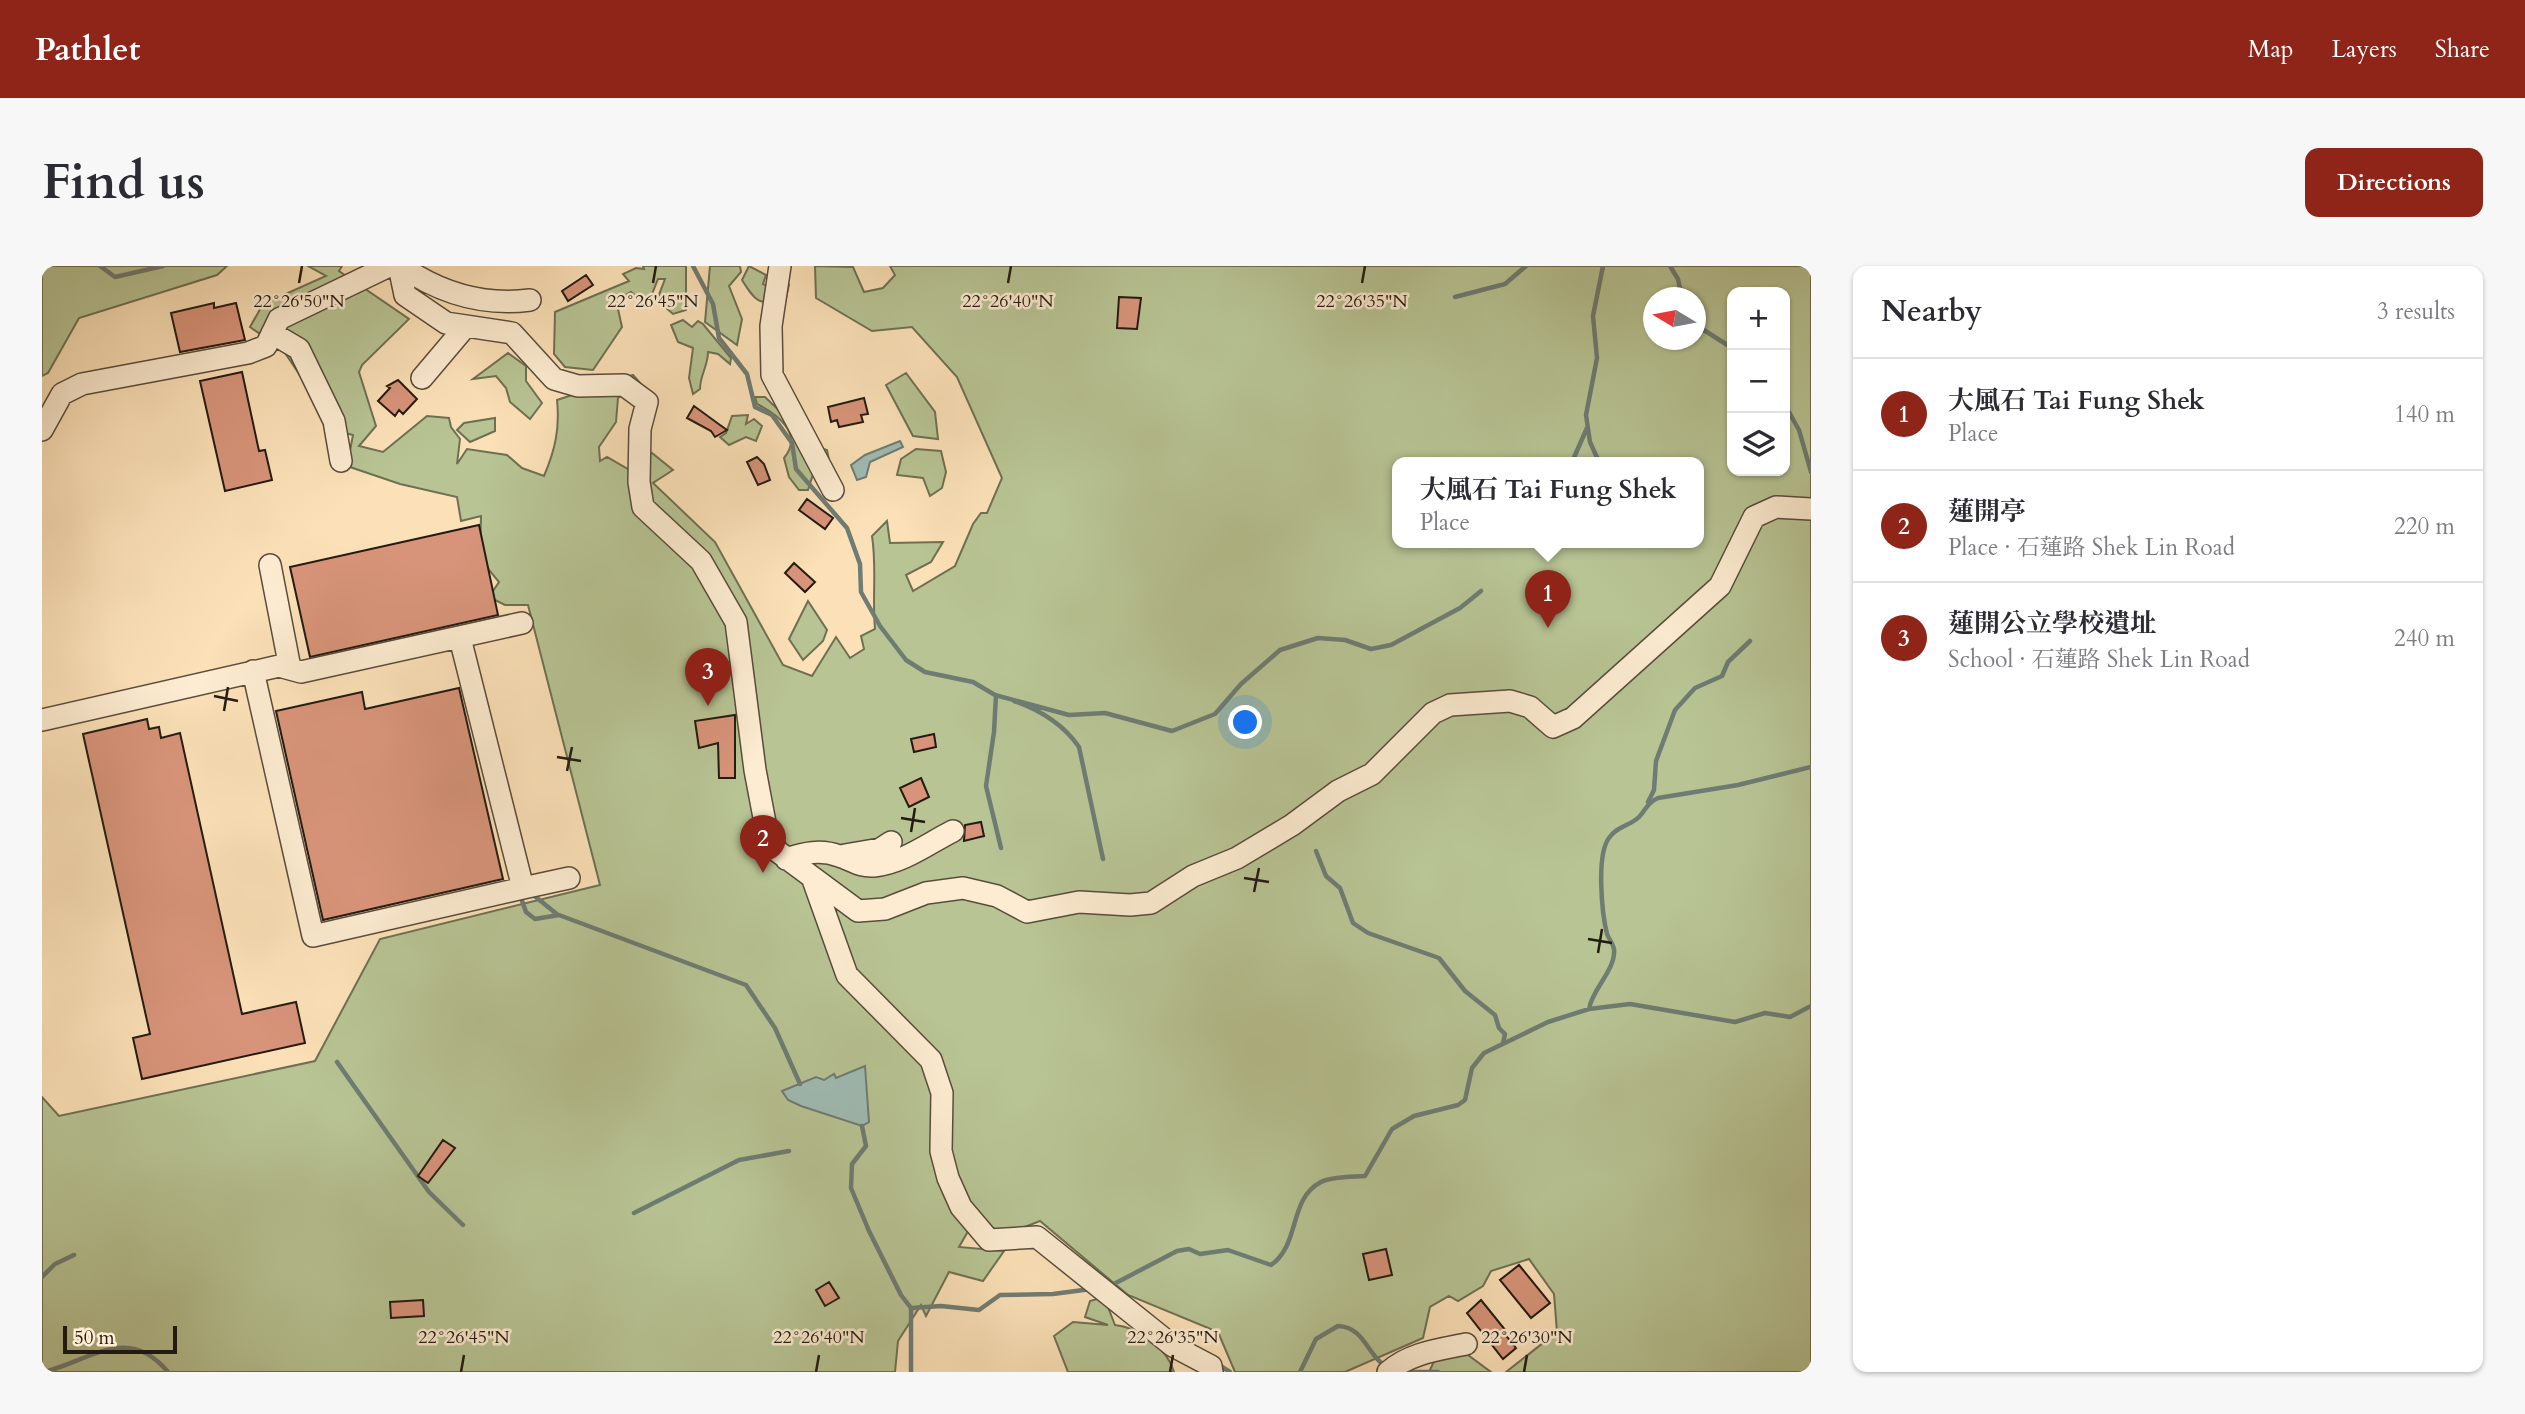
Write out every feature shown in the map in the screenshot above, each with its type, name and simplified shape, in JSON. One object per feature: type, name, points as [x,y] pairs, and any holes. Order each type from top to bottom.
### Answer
[{"type":"street","points":[[42,430],[62,394],[82,384],[248,353],[266,346],[279,319],[389,266]]},
{"type":"street","points":[[400,266],[422,281],[465,297],[505,303],[530,300]]},
{"type":"street","points":[[400,266],[405,295],[446,323],[512,334],[554,379],[578,386],[624,385],[647,402],[640,429],[639,482],[643,507],[701,561],[736,622],[755,770],[766,828],[777,851],[859,911],[885,909],[926,893],[963,888],[997,896],[1027,912],[1079,902],[1129,905],[1151,902],[1194,876],[1237,858],[1292,825],[1338,791],[1372,774],[1433,713],[1450,705],[1510,701],[1530,708],[1553,727],[1573,718],[1720,586],[1754,517],[1776,507],[1811,509]]},
{"type":"street","points":[[780,266],[771,326],[772,375],[833,490]]},
{"type":"street","points":[[422,378],[466,326]]},
{"type":"street","points":[[272,333],[299,349],[334,421],[341,461]]},
{"type":"street","points":[[270,565],[290,668]]},
{"type":"street","points":[[42,720],[253,671],[279,666],[301,672],[522,623]]},
{"type":"street","points":[[460,638],[523,887]]},
{"type":"street","points":[[253,671],[313,936],[569,878]]},
{"type":"street","points":[[840,856],[854,864],[876,866],[912,853],[953,831]]},
{"type":"street","points":[[786,859],[806,852],[840,856],[880,849],[891,842]]},
{"type":"street","points":[[812,875],[847,975],[931,1060],[942,1093],[941,1151],[948,1178],[961,1207],[989,1240],[1037,1237],[1173,1346],[1211,1366],[1212,1372]]},
{"type":"street","points":[[1388,1372],[1410,1358],[1465,1344]]},
{"type":"green space","points":[[42,266],[227,266],[217,275],[79,318],[48,373],[42,376]]},
{"type":"green space","points":[[308,266],[342,266],[339,271],[409,319],[362,365],[359,372],[376,426],[359,446],[383,452],[427,416],[449,418],[451,427],[460,439],[457,464],[467,449],[507,455],[522,468],[544,476],[556,439],[557,400],[633,375],[641,384],[618,398],[616,422],[599,447],[600,461],[607,457],[628,469],[652,453],[673,470],[653,483],[715,542],[783,665],[812,676],[836,637],[850,658],[864,649],[861,636],[875,629],[872,536],[887,521],[890,543],[943,542],[931,562],[906,575],[913,591],[955,566],[973,524],[981,513],[987,513],[1002,478],[957,377],[912,327],[872,331],[816,298],[815,266],[853,267],[864,292],[883,288],[895,275],[890,266],[1811,266],[1811,1372],[1506,1372],[1557,1332],[1554,1294],[1529,1259],[1491,1271],[1483,1286],[1458,1301],[1449,1296],[1430,1307],[1423,1338],[1345,1372],[1235,1372],[1218,1332],[1128,1295],[1040,1221],[1017,1230],[976,1234],[970,1228],[959,1247],[1004,1251],[983,1281],[949,1272],[926,1316],[921,1305],[898,1341],[895,1372],[42,1372],[42,1097],[59,1116],[315,1061],[380,939],[600,885],[528,605],[505,605],[489,597],[499,582],[480,559],[481,516],[461,521],[457,497],[400,484],[347,466],[353,435],[325,428],[320,405],[283,350],[250,327],[263,304],[326,276]]},
{"type":"green space","points":[[643,266],[686,266],[686,310],[673,314],[657,300],[665,279],[658,279],[650,299],[631,292],[616,300],[622,327],[593,370],[565,367],[554,354],[555,312],[629,281],[623,274],[636,268],[644,269]]},
{"type":"green space","points":[[710,266],[740,266],[741,272],[729,286],[742,319],[737,345],[705,322]]},
{"type":"green space","points":[[749,266],[766,275],[763,284],[770,287],[785,278],[789,285],[785,302],[763,302],[751,294],[742,280]]},
{"type":"green space","points":[[683,320],[692,327],[698,321],[703,324],[731,358],[730,364],[718,354],[708,352],[700,389],[693,394],[689,378],[693,348],[678,342],[671,325]]},
{"type":"green space","points":[[508,353],[526,366],[526,381],[542,403],[530,419],[510,402],[506,388],[496,376],[473,379]]},
{"type":"green space","points":[[906,373],[935,412],[938,439],[913,436],[886,385]]},
{"type":"green space","points":[[755,397],[765,397],[817,447],[827,450],[829,460],[813,474],[808,490],[799,490],[789,477],[784,458],[791,441],[790,433],[780,419],[757,404]]},
{"type":"green space","points":[[748,415],[746,424],[754,419],[762,426],[756,441],[746,437],[729,445],[720,437],[726,433],[732,416]]},
{"type":"green space","points":[[495,418],[495,431],[470,442],[457,430],[464,423]]},
{"type":"green space","points":[[916,449],[941,451],[946,472],[942,488],[930,496],[923,478],[897,475],[901,459]]},
{"type":"green space","points":[[808,601],[827,630],[823,641],[803,660],[789,639]]},
{"type":"green space","points":[[1104,1297],[1115,1325],[1134,1330],[1159,1347],[1174,1372],[1068,1372],[1054,1336],[1073,1322],[1108,1325],[1085,1317],[1090,1301]]},
{"type":"green space","points":[[1445,1338],[1491,1372],[1429,1372]]},
{"type":"water","points":[[900,441],[903,447],[870,462],[866,477],[857,480],[851,465],[865,455]]},
{"type":"water","points":[[865,1066],[869,1122],[862,1126],[801,1106],[788,1100],[782,1091],[816,1077],[824,1080],[834,1074],[836,1078]]},
{"type":"building","points":[[586,275],[593,285],[568,301],[562,291]]},
{"type":"building","points":[[1119,297],[1141,298],[1137,329],[1117,328]]},
{"type":"building","points":[[214,303],[214,308],[236,303],[245,340],[180,352],[171,313]]},
{"type":"building","points":[[242,372],[259,451],[265,450],[272,480],[225,491],[200,381]]},
{"type":"building","points":[[398,380],[417,399],[403,414],[399,410],[395,416],[378,401],[390,388],[387,386]]},
{"type":"building","points":[[864,398],[868,414],[861,415],[863,422],[839,427],[837,420],[831,422],[828,407]]},
{"type":"building","points":[[694,406],[727,430],[715,437],[711,431],[687,418]]},
{"type":"building","points":[[757,457],[764,464],[770,480],[758,485],[747,462]]},
{"type":"building","points":[[807,499],[833,518],[825,529],[799,510]]},
{"type":"building","points":[[479,525],[498,615],[310,657],[290,567]]},
{"type":"building","points":[[794,563],[815,582],[805,592],[785,573]]},
{"type":"building","points":[[459,688],[503,879],[323,920],[276,711],[362,692],[365,709]]},
{"type":"building","points":[[735,715],[735,778],[719,778],[718,743],[699,748],[695,721]]},
{"type":"building","points":[[147,719],[149,729],[159,727],[161,738],[180,733],[242,1014],[296,1002],[305,1043],[142,1079],[133,1038],[150,1034],[83,734]]},
{"type":"building","points":[[934,734],[936,747],[914,752],[911,739]]},
{"type":"building","points":[[921,778],[929,797],[909,807],[900,788]]},
{"type":"building","points":[[981,822],[984,836],[964,841],[965,825]]},
{"type":"building","points":[[443,1140],[455,1148],[428,1183],[418,1176]]},
{"type":"building","points":[[1386,1249],[1392,1275],[1369,1280],[1363,1254]]},
{"type":"building","points":[[1519,1265],[1550,1303],[1531,1318],[1500,1280]]},
{"type":"building","points":[[829,1282],[839,1298],[825,1306],[816,1290]]},
{"type":"building","points":[[423,1300],[424,1316],[391,1318],[390,1302]]},
{"type":"building","points":[[1481,1300],[1516,1348],[1503,1359],[1467,1313]]},
{"type":"waterway","points":[[100,266],[115,277],[163,266]]},
{"type":"waterway","points":[[693,266],[713,304],[719,338],[747,374],[755,407],[772,415],[792,443],[796,469],[847,528],[860,564],[861,592],[880,626],[906,660],[925,672],[973,682],[995,695],[1069,715],[1105,713],[1172,731],[1215,714],[1241,684],[1280,650],[1318,638],[1345,640],[1371,649],[1391,645],[1460,608],[1481,591]]},
{"type":"waterway","points":[[1455,297],[1505,284],[1526,266]]},
{"type":"waterway","points":[[1597,457],[1590,442],[1586,415],[1597,358],[1593,316],[1603,266]]},
{"type":"waterway","points":[[1670,266],[1680,287]]},
{"type":"waterway","points":[[1706,331],[1727,345]]},
{"type":"waterway","points":[[1789,413],[1799,430],[1811,472]]},
{"type":"waterway","points":[[1574,457],[1587,428]]},
{"type":"waterway","points":[[1648,802],[1654,790],[1656,761],[1675,710],[1695,688],[1722,676],[1728,662],[1750,641]]},
{"type":"waterway","points":[[996,695],[986,786],[1001,848]]},
{"type":"waterway","points":[[1014,701],[1050,719],[1066,731],[1079,747],[1103,859]]},
{"type":"waterway","points":[[1589,1009],[1614,957],[1614,949],[1605,925],[1601,885],[1602,857],[1612,834],[1639,817],[1649,804],[1658,798],[1738,785],[1811,767]]},
{"type":"waterway","points":[[1316,851],[1326,876],[1340,888],[1353,923],[1368,933],[1439,958],[1465,991],[1495,1015],[1499,1028],[1505,1034],[1503,1043]]},
{"type":"waterway","points":[[532,894],[558,915]]},
{"type":"waterway","points":[[520,895],[526,912],[535,919],[559,915],[746,985],[775,1028],[800,1084]]},
{"type":"waterway","points":[[1110,1286],[1177,1251],[1189,1249],[1200,1254],[1228,1250],[1271,1265],[1287,1246],[1303,1199],[1311,1190],[1321,1182],[1331,1179],[1365,1176],[1392,1129],[1414,1116],[1458,1105],[1465,1100],[1472,1068],[1484,1053],[1548,1022],[1589,1009],[1630,1004],[1735,1022],[1765,1013],[1790,1017],[1811,1006]]},
{"type":"waterway","points":[[337,1062],[429,1192],[463,1225]]},
{"type":"waterway","points":[[862,1126],[866,1146],[852,1164],[851,1188],[869,1231],[901,1295],[911,1308],[911,1372]]},
{"type":"waterway","points":[[634,1213],[739,1160],[789,1151]]},
{"type":"waterway","points":[[42,1277],[55,1264],[74,1255]]},
{"type":"waterway","points":[[911,1308],[941,1306],[979,1310],[1000,1295],[1053,1294],[1091,1289]]},
{"type":"waterway","points":[[1300,1372],[1316,1339],[1338,1326],[1360,1336],[1385,1366]]},
{"type":"waterway","points":[[44,1372],[93,1354],[124,1348],[138,1350],[153,1358],[168,1372]]},
{"type":"waterway","points":[[1219,1365],[1230,1372]]},
{"type":"waterway","points":[[1404,1372],[1438,1372]]},
{"type":"place","name":"大風石 Tai Fung Shek","points":[[1548,628]]},
{"type":"place","name":"蓮開公立學校遺址","points":[[708,706]]},
{"type":"place","name":"蓮開亭","points":[[763,873]]}]
